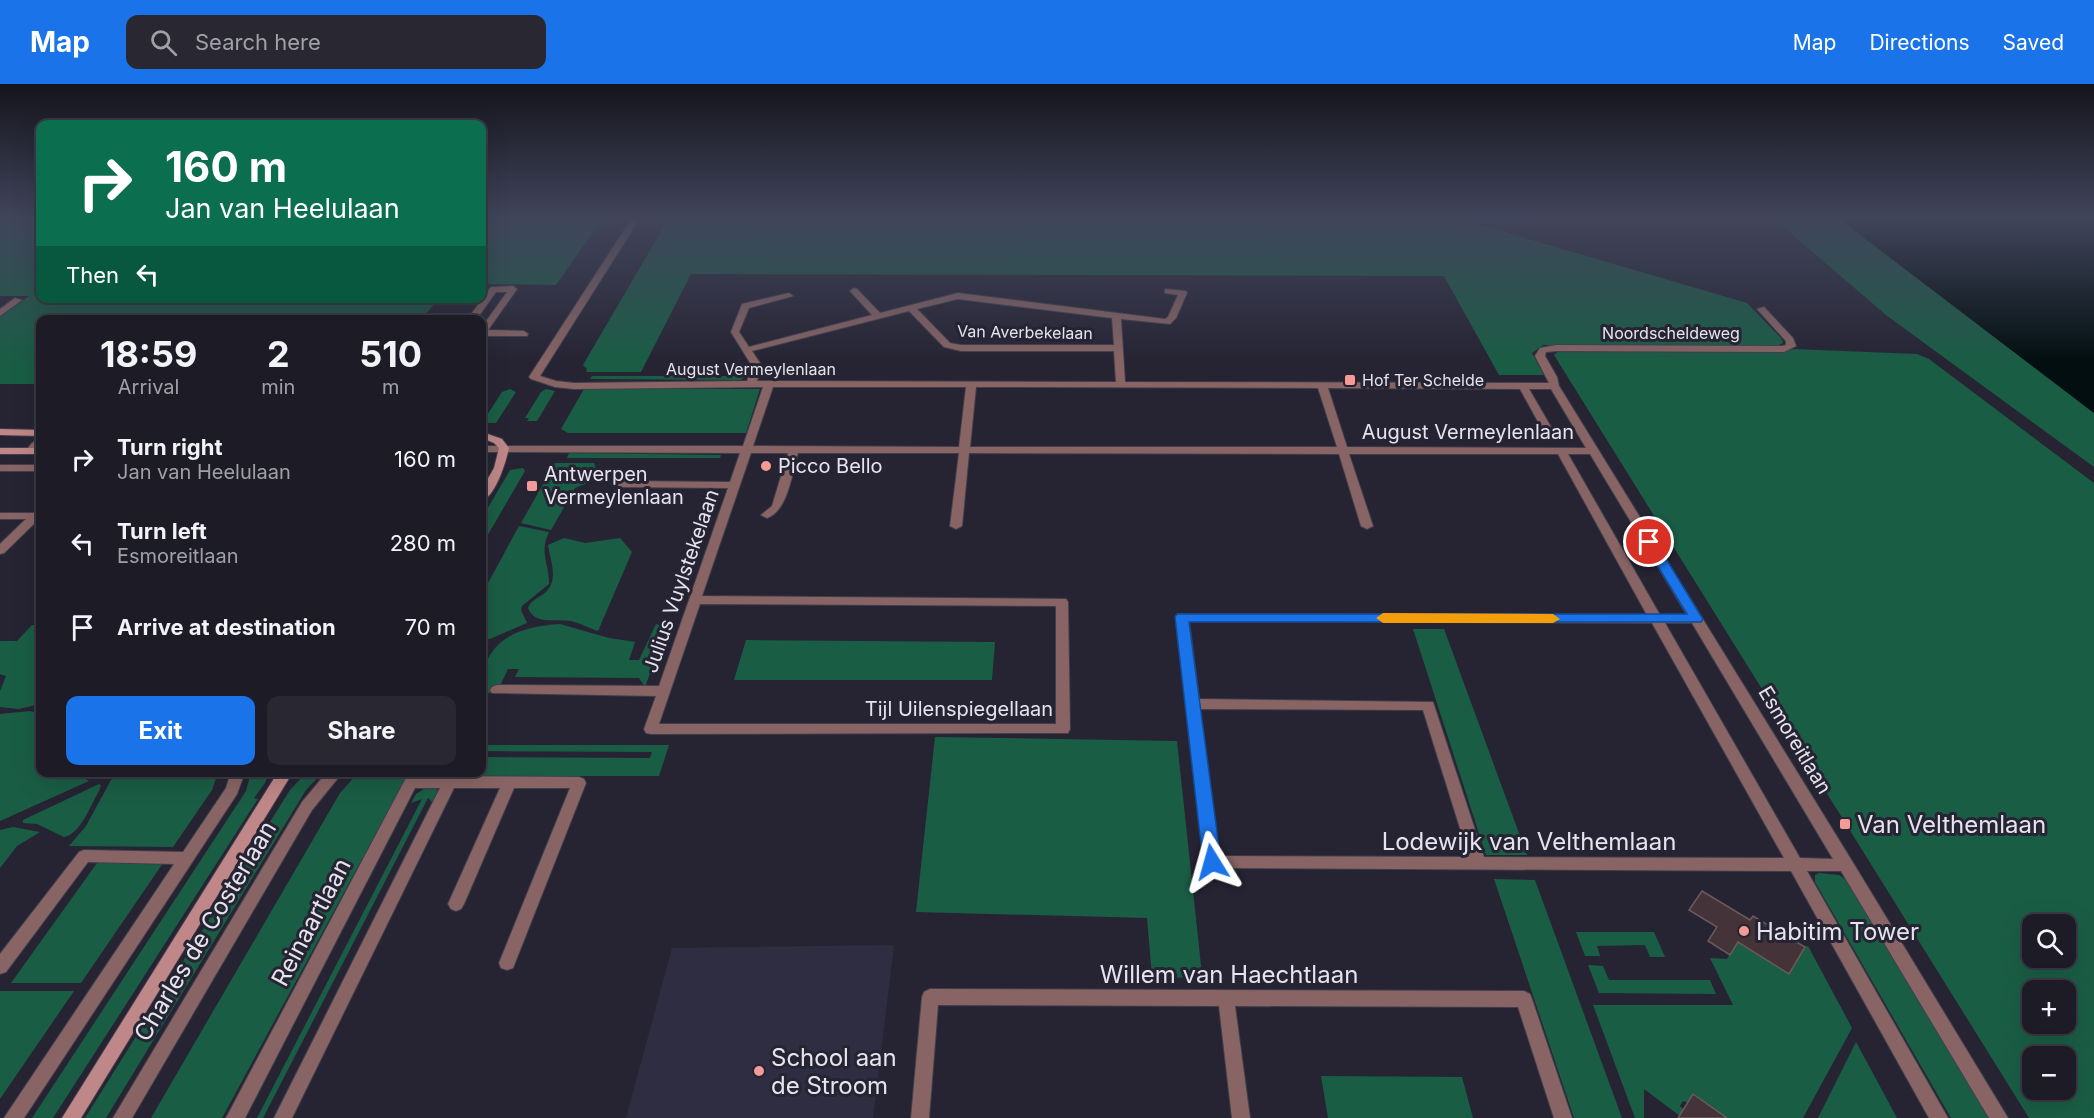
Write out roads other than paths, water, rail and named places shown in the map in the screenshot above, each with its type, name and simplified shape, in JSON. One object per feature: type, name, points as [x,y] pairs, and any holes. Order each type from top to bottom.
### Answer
[{"type":"main road","points":[[0,432],[36,432]]},
{"type":"main road","points":[[486,436],[498,441],[499,448],[499,468],[486,491]]},
{"type":"main road","points":[[0,451],[36,451]]},
{"type":"main road","name":"Charles de Costerlaan","points":[[71,1118],[285,777]]},
{"type":"street","name":"August Vermeylenlaan","points":[[605,266],[534,377],[555,384],[574,386],[751,384],[1554,386]]},
{"type":"street","points":[[486,300],[494,290],[513,290],[486,327]]},
{"type":"street","points":[[854,291],[878,316]]},
{"type":"street","points":[[747,350],[968,295],[1162,322],[1170,321],[1183,293],[1168,291]]},
{"type":"street","points":[[751,384],[757,366],[735,332],[745,306],[789,296]]},
{"type":"street","points":[[0,300],[18,300],[0,313]]},
{"type":"street","points":[[475,315],[484,303]]},
{"type":"street","name":"Van Averbekelaan","points":[[911,308],[947,345],[961,348],[1118,348]]},
{"type":"street","name":"Noordscheldeweg","points":[[1554,386],[1552,377],[1540,356],[1543,350],[1549,348],[1784,349],[1791,346],[1790,340],[1761,309]]},
{"type":"street","points":[[1116,316],[1121,386]]},
{"type":"street","points":[[486,333],[524,334]]},
{"type":"street","name":"Julius Vuylstekelaan","points":[[651,729],[769,384]]},
{"type":"street","points":[[956,525],[971,385]]},
{"type":"street","name":"August Vermeylenlaan","points":[[1322,386],[1367,526]]},
{"type":"street","points":[[1524,386],[1546,427]]},
{"type":"street","name":"Esmoreitlaan","points":[[1554,386],[1999,1118]]},
{"type":"street","points":[[486,453],[499,448]]},
{"type":"street","name":"August Vermeylenlaan","points":[[486,449],[1593,451]]},
{"type":"street","points":[[767,515],[777,507],[794,449]]},
{"type":"street","points":[[1561,450],[1939,1118]]},
{"type":"street","points":[[0,468],[36,468]]},
{"type":"street","name":"Julius Vuylstekelaan","points":[[620,484],[735,485]]},
{"type":"street","points":[[0,516],[36,514]]},
{"type":"street","points":[[0,550],[36,517]]},
{"type":"street","name":"Tijl Uilenspiegellaan","points":[[651,729],[1063,729],[1062,602],[694,600]]},
{"type":"street","points":[[1479,864],[1428,705],[1192,704],[1182,617],[1696,619]]},
{"type":"street","name":"Julius Vuylstekelaan","points":[[497,690],[664,691]]},
{"type":"street","name":"Lodewijk van Velthemlaan","points":[[1192,704],[1212,862],[1847,865]]},
{"type":"street","points":[[13,1118],[232,790],[236,777]]},
{"type":"street","name":"Charles de Costerlaan","points":[[122,1118],[307,806],[332,777]]},
{"type":"street","name":"Reinaartlaan","points":[[235,1118],[411,782],[579,783],[507,963]]},
{"type":"street","points":[[283,1118],[450,782]]},
{"type":"street","points":[[456,904],[510,782]]},
{"type":"street","points":[[0,967],[84,856],[186,858]]},
{"type":"street","name":"Willem van Haechtlaan","points":[[920,1118],[930,997],[1524,999],[1563,1118]]},
{"type":"street","points":[[1226,998],[1241,1118]]},
{"type":"place","name":"Hof Ter Schelde","points":[[1350,380]]},
{"type":"place","name":"Picco Bello","points":[[766,466]]},
{"type":"place","name":"Antwerpen Vermeylenlaan","points":[[532,486]]},
{"type":"place","name":"Van Velthemlaan","points":[[1845,824]]},
{"type":"place","name":"Habitim Tower","points":[[1744,931]]},
{"type":"place","name":"School aan de Stroom","points":[[759,1071]]}]
